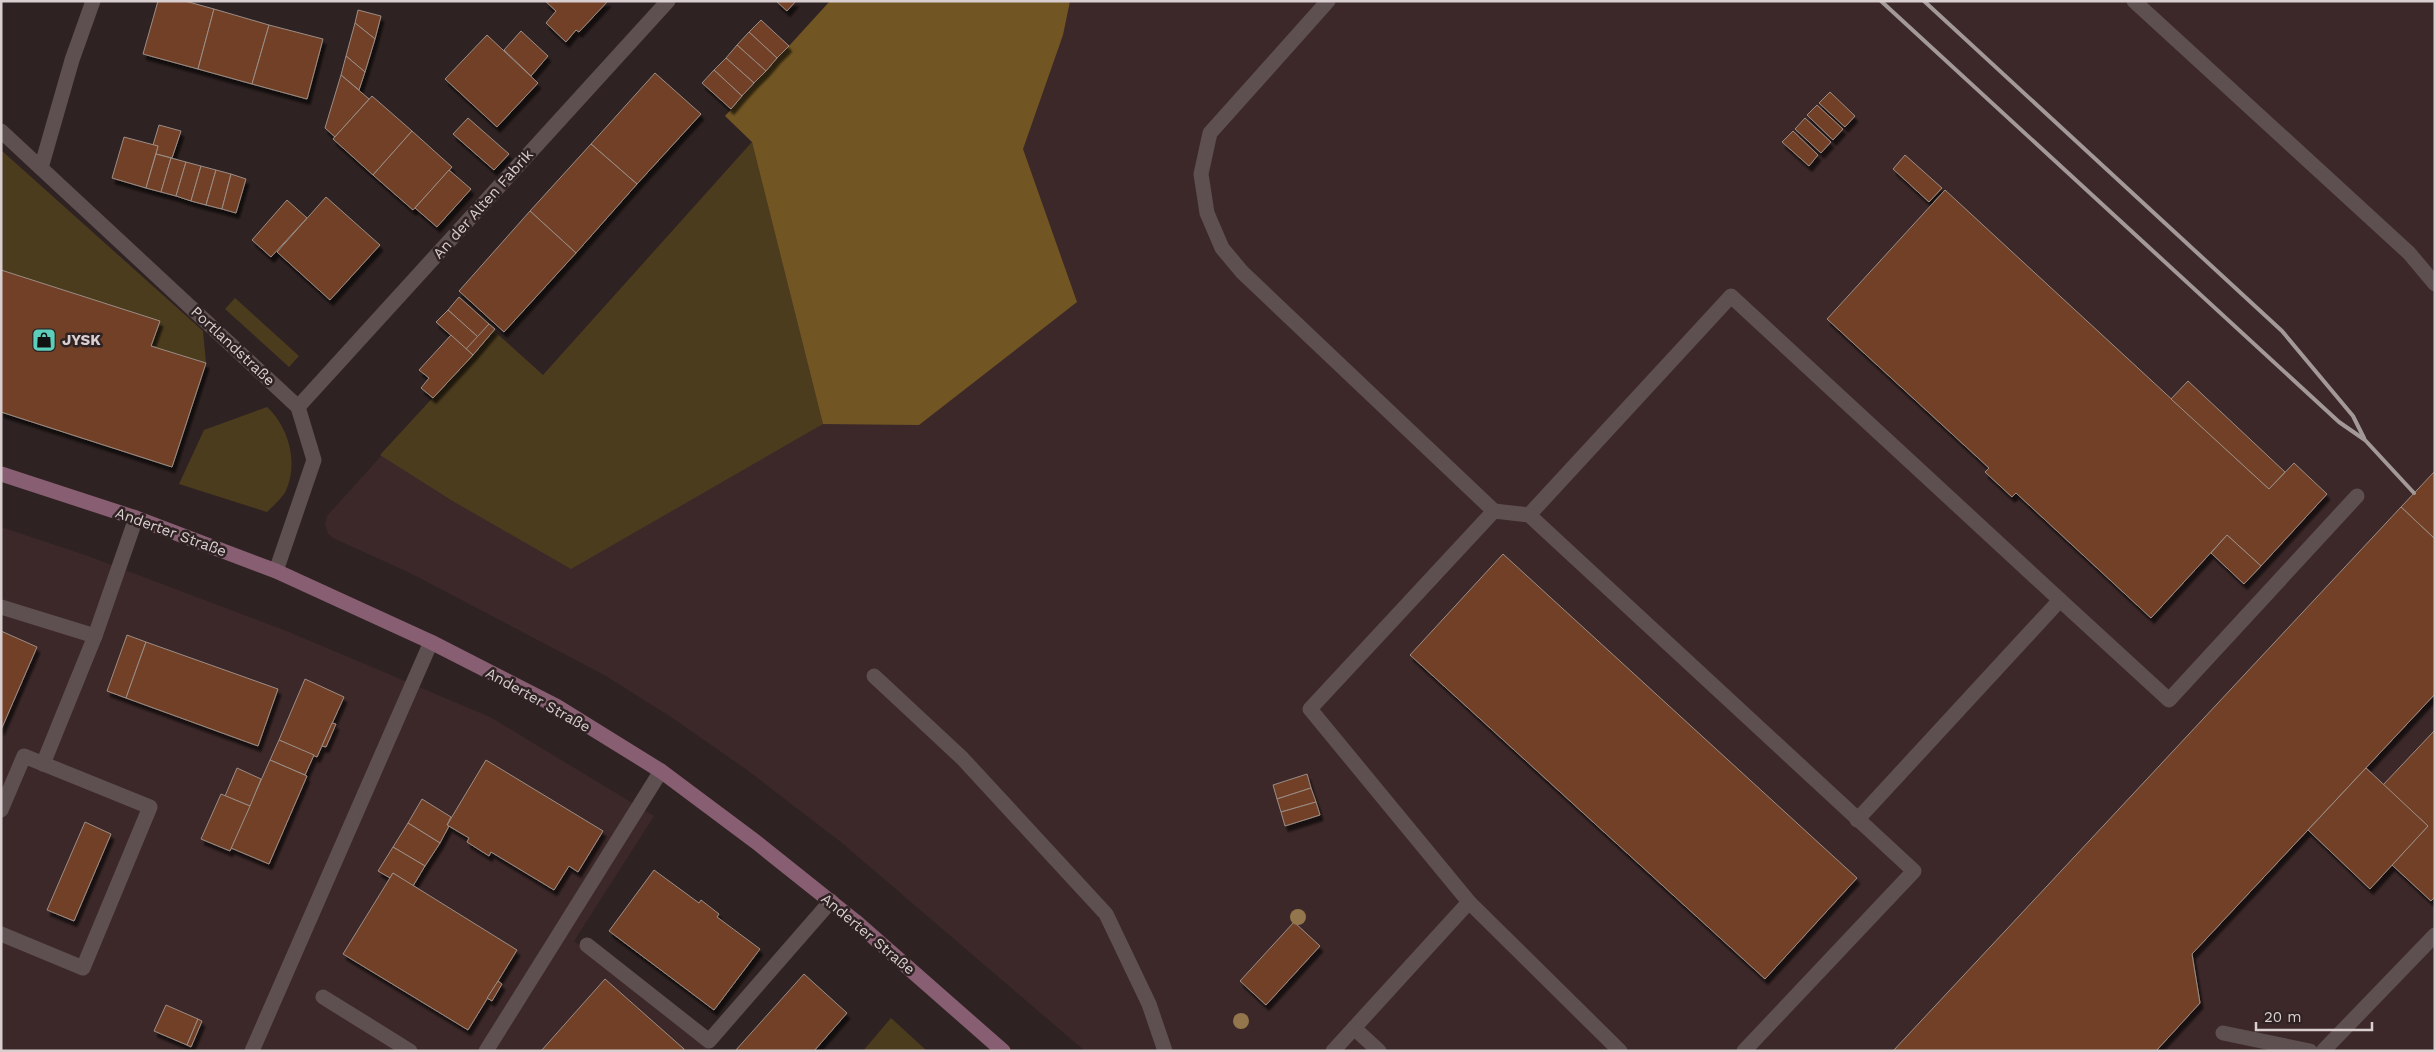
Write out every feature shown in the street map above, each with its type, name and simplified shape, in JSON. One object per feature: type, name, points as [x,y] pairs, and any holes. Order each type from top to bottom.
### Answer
[{"type":"main road","name":"Anderter Straße","points":[[1,474],[136,518],[276,571],[431,642],[556,706],[662,772],[831,901],[1003,1051]]},
{"type":"street","points":[[42,168],[72,60],[93,1]]},
{"type":"street","name":"An der Alten Fabrik","points":[[298,408],[668,1]]},
{"type":"street","points":[[1328,1],[1210,133],[1201,174],[1207,213],[1222,248],[1242,272],[1494,511],[1529,515],[1914,872],[1744,1051]]},
{"type":"street","points":[[2134,1],[2409,253],[2435,284]]},
{"type":"street","name":"Portlandstraße","points":[[1,132],[42,168],[298,408],[314,460],[276,571]]},
{"type":"street","points":[[1529,515],[1731,296],[2169,700],[2356,496]]},
{"type":"street","points":[[1494,511],[1310,708],[1468,902],[1620,1051]]},
{"type":"street","points":[[43,764],[95,636],[136,518]]},
{"type":"street","points":[[1857,820],[2060,600]]},
{"type":"street","points":[[1,606],[95,636]]},
{"type":"street","points":[[252,1051],[431,642]]},
{"type":"street","points":[[874,676],[962,758],[1106,914],[1149,1004],[1166,1051]]},
{"type":"street","points":[[1,810],[24,756],[150,808],[84,968],[1,934]]},
{"type":"street","points":[[486,1051],[662,772]]},
{"type":"street","points":[[587,945],[704,1046],[831,901]]},
{"type":"street","points":[[1333,1051],[1468,902]]},
{"type":"street","points":[[2323,1051],[2435,935]]},
{"type":"street","points":[[323,997],[410,1051]]},
{"type":"street","points":[[1354,1028],[1379,1051]]},
{"type":"street","points":[[2223,1033],[2310,1051]]},
{"type":"shaded area","points":[[830,1],[2435,1],[2435,1051],[1085,1051],[842,843],[747,770],[674,719],[606,676],[412,574],[333,538],[328,533],[325,524],[327,516],[494,331],[543,375],[752,142],[725,116]]},
{"type":"shaded area","points":[[830,1],[1070,1],[1063,35],[1023,149],[1077,302],[919,425],[823,424],[752,142],[725,116]]},
{"type":"shaded area","points":[[752,142],[823,424],[571,569],[451,500],[380,455],[494,331],[543,375]]},
{"type":"shaded area","points":[[1,150],[203,331],[206,363],[151,346],[159,321],[1,270]]},
{"type":"shaded area","points":[[235,298],[299,356],[289,367],[225,309]]},
{"type":"shaded area","points":[[267,407],[281,424],[289,444],[291,467],[286,491],[267,512],[179,484],[204,430]]},
{"type":"shaded area","points":[[1,527],[88,556],[289,632],[490,717],[654,816],[574,941],[711,1051],[1,1051]]},
{"type":"shaded area","points":[[891,1018],[927,1051],[863,1051]]},
{"type":"building","points":[[158,1],[185,1],[214,9],[198,69],[143,54]]},
{"type":"building","points":[[545,1],[608,1],[579,32],[576,30],[566,42],[546,23],[556,11]]},
{"type":"building","points":[[776,1],[796,1],[787,11]]},
{"type":"building","points":[[214,9],[269,25],[252,84],[198,69]]},
{"type":"building","points":[[358,10],[381,16],[375,39],[355,23]]},
{"type":"building","points":[[761,20],[789,46],[777,58],[749,32]]},
{"type":"building","points":[[355,23],[375,39],[365,72],[346,56]]},
{"type":"building","points":[[269,25],[323,39],[307,99],[252,84]]},
{"type":"building","points":[[521,31],[548,56],[531,76],[504,50]]},
{"type":"building","points":[[749,32],[777,58],[766,71],[737,45]]},
{"type":"building","points":[[487,35],[538,83],[497,127],[445,79]]},
{"type":"building","points":[[737,45],[766,71],[754,83],[726,58]]},
{"type":"building","points":[[346,56],[365,72],[359,90],[341,75]]},
{"type":"building","points":[[726,58],[754,83],[742,96],[714,70]]},
{"type":"building","points":[[714,70],[742,96],[731,109],[702,83]]},
{"type":"building","points":[[655,73],[701,114],[637,184],[591,144]]},
{"type":"building","points":[[341,75],[369,99],[335,137],[325,128]]},
{"type":"building","points":[[1830,92],[1855,116],[1845,127],[1819,103]]},
{"type":"building","points":[[372,96],[412,131],[373,175],[333,139]]},
{"type":"building","points":[[1817,105],[1843,129],[1833,140],[1807,115]]},
{"type":"building","points":[[468,118],[509,154],[494,170],[453,134]]},
{"type":"building","points":[[1805,118],[1831,142],[1821,153],[1795,129]]},
{"type":"building","points":[[159,125],[181,131],[172,158],[156,154],[158,146],[153,145]]},
{"type":"building","points":[[412,131],[452,167],[413,210],[373,175]]},
{"type":"building","points":[[1793,131],[1818,155],[1809,166],[1782,142]]},
{"type":"building","points":[[124,137],[158,146],[146,188],[112,178]]},
{"type":"building","points":[[591,144],[637,184],[576,253],[530,211]]},
{"type":"building","points":[[156,154],[171,158],[161,192],[146,188]]},
{"type":"building","points":[[1905,155],[1942,188],[1929,202],[1893,169]]},
{"type":"building","points":[[171,158],[186,162],[176,196],[161,192]]},
{"type":"building","points":[[186,162],[201,166],[191,201],[176,196]]},
{"type":"building","points":[[201,166],[216,170],[206,205],[191,201]]},
{"type":"building","points":[[216,170],[231,174],[222,209],[206,205]]},
{"type":"building","points":[[449,170],[471,189],[437,227],[415,208]]},
{"type":"building","points":[[231,174],[246,179],[236,213],[222,209]]},
{"type":"building","points":[[1945,190],[2269,489],[2294,463],[2327,494],[2261,566],[2227,535],[2151,618],[2016,493],[2012,497],[1985,472],[1989,468],[1827,319]]},
{"type":"building","points":[[326,197],[380,245],[330,300],[277,252]]},
{"type":"building","points":[[287,200],[307,218],[271,257],[252,240]]},
{"type":"building","points":[[530,211],[576,253],[504,332],[459,291]]},
{"type":"building","points":[[1,270],[160,321],[151,346],[206,363],[172,467],[1,412]]},
{"type":"building","points":[[459,297],[489,324],[478,337],[448,310]]},
{"type":"building","points":[[448,310],[478,337],[466,349],[436,322]]},
{"type":"building","points":[[489,324],[495,329],[473,355],[466,349]]},
{"type":"building","points":[[451,335],[473,355],[433,398],[421,388],[429,378],[419,370]]},
{"type":"building","points":[[2188,381],[2285,472],[2269,489],[2171,399]]},
{"type":"building","points":[[2435,471],[2435,539],[2401,507]]},
{"type":"building","points":[[2401,507],[2435,539],[2435,694],[2192,954],[2200,1003],[2156,1051],[1893,1051]]},
{"type":"building","points":[[2227,535],[2261,566],[2244,584],[2211,553]]},
{"type":"building","points":[[1503,554],[1857,878],[1765,979],[1410,655]]},
{"type":"building","points":[[1,631],[37,647],[1,730]]},
{"type":"building","points":[[127,635],[146,642],[126,698],[107,691]]},
{"type":"building","points":[[146,642],[278,689],[258,746],[126,698]]},
{"type":"building","points":[[305,679],[344,697],[317,757],[279,740]]},
{"type":"building","points":[[332,723],[336,724],[326,747],[322,746]]},
{"type":"building","points":[[2435,730],[2435,897],[2431,901],[2392,865],[2428,826],[2383,785]]},
{"type":"building","points":[[279,740],[314,755],[305,775],[270,760]]},
{"type":"building","points":[[270,760],[307,776],[269,864],[231,848]]},
{"type":"building","points":[[486,760],[603,831],[578,872],[569,866],[554,890],[491,852],[489,856],[467,842],[469,838],[447,825]]},
{"type":"building","points":[[237,768],[261,779],[250,806],[225,796]]},
{"type":"building","points":[[2366,768],[2428,826],[2370,889],[2308,830]]},
{"type":"building","points":[[1307,774],[1311,788],[1277,799],[1273,785]]},
{"type":"building","points":[[1311,788],[1316,802],[1281,812],[1277,799]]},
{"type":"building","points":[[221,794],[250,806],[230,851],[201,839]]},
{"type":"building","points":[[422,799],[451,817],[447,825],[449,826],[440,843],[408,823]]},
{"type":"building","points":[[1316,802],[1320,815],[1285,826],[1281,812]]},
{"type":"building","points":[[85,822],[111,834],[74,921],[47,910]]},
{"type":"building","points":[[408,823],[440,843],[425,866],[393,847]]},
{"type":"building","points":[[393,847],[425,866],[413,886],[393,873],[390,878],[378,871]]},
{"type":"building","points":[[654,870],[699,903],[701,900],[719,914],[717,917],[760,949],[714,1010],[609,931]]},
{"type":"building","points":[[393,873],[517,950],[468,1030],[343,954]]},
{"type":"building","points":[[1294,922],[1320,946],[1266,1005],[1240,981]]},
{"type":"building","points":[[804,974],[847,1013],[814,1051],[735,1051]]},
{"type":"building","points":[[605,979],[684,1049],[683,1051],[541,1051]]},
{"type":"building","points":[[498,981],[502,984],[492,1001],[487,998]]},
{"type":"building","points":[[166,1005],[198,1019],[187,1045],[154,1031]]},
{"type":"building","points":[[198,1019],[202,1021],[191,1047],[187,1045]]},
{"type":"railway","points":[[1881,1],[2339,422],[2365,440],[2414,493]]},
{"type":"railway","points":[[1924,1],[2282,331],[2353,416],[2364,438]]},
{"type":"place","name":"JYSK","points":[[44,340]]}]
